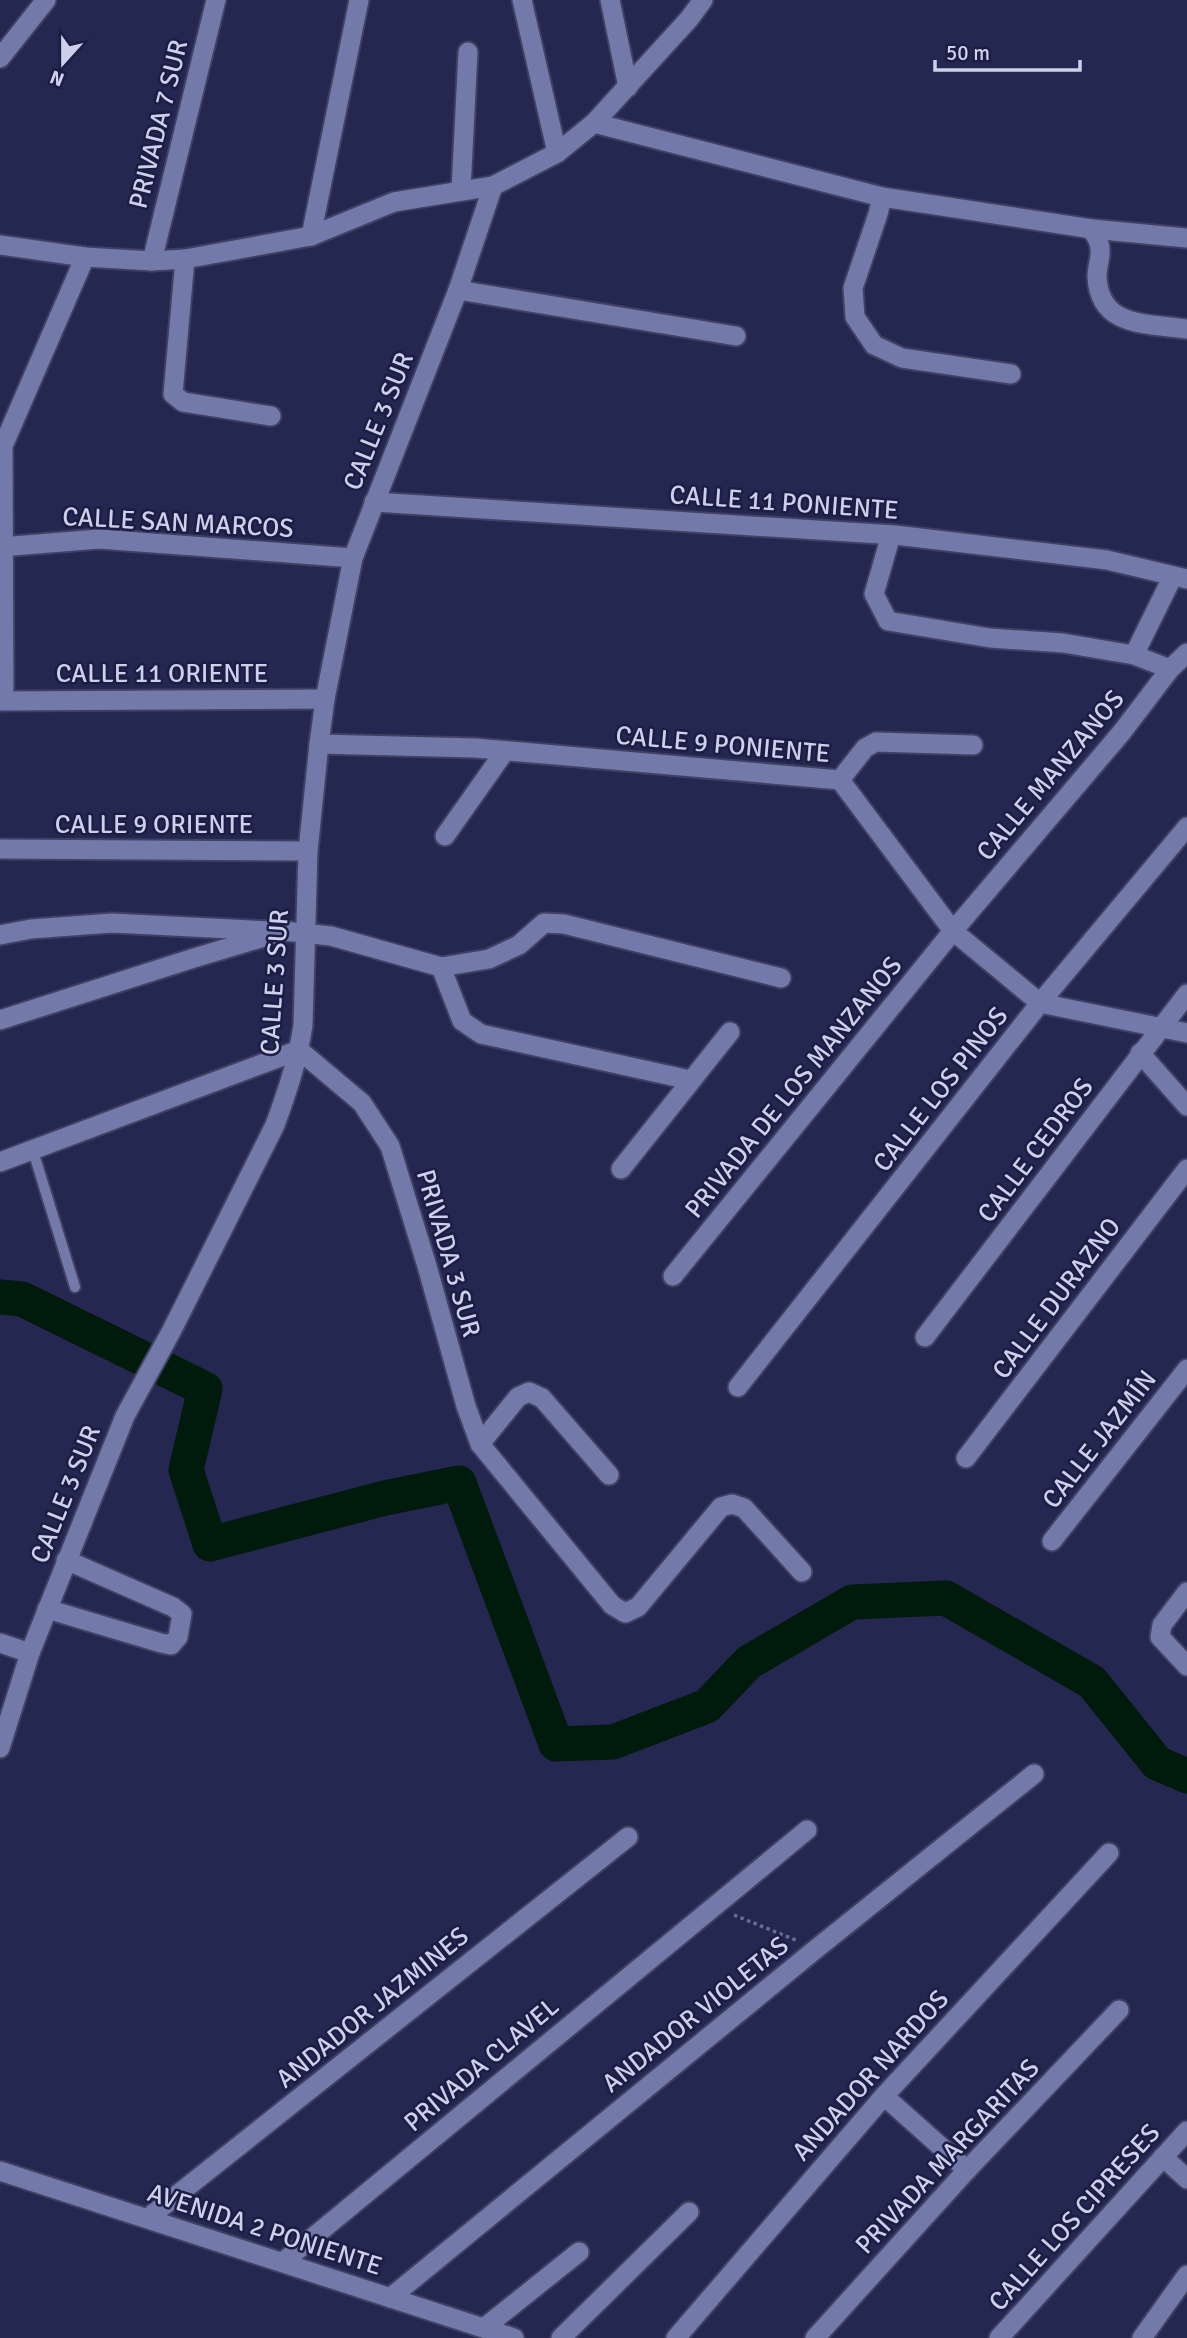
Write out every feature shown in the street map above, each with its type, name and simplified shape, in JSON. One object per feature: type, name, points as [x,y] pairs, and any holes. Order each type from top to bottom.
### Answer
[{"type":"street","points":[[0,58],[46,0]]},
{"type":"street","name":"PRIVADA 7 SUR","points":[[152,261],[216,0]]},
{"type":"street","points":[[311,236],[359,0]]},
{"type":"street","points":[[523,0],[557,153]]},
{"type":"street","points":[[610,0],[628,87]]},
{"type":"street","points":[[0,246],[85,257],[152,261],[185,259],[311,236],[394,202],[493,186],[557,153],[594,123],[689,19],[703,0]]},
{"type":"street","points":[[461,190],[468,52]]},
{"type":"street","points":[[594,123],[882,197],[1092,229],[1187,239]]},
{"type":"street","name":"CALLE 3 SUR","points":[[0,1748],[30,1653],[125,1416],[172,1330],[275,1125],[299,1050],[303,1025],[308,851],[319,744],[325,699],[353,558],[458,290],[493,186]]},
{"type":"street","points":[[882,197],[853,288],[855,317],[874,345],[902,358],[1010,374]]},
{"type":"street","points":[[1092,229],[1100,248],[1097,273],[1100,297],[1112,314],[1130,321],[1187,329]]},
{"type":"street","points":[[2,701],[3,446],[85,257]]},
{"type":"street","points":[[185,259],[173,394],[183,402],[271,416]]},
{"type":"street","points":[[458,290],[736,336]]},
{"type":"street","name":"CALLE 11 PONIENTE","points":[[374,502],[891,535],[1107,560],[1180,577]]},
{"type":"street","points":[[891,535],[874,594],[888,621],[990,638],[1063,643],[1134,655],[1170,669]]},
{"type":"street","name":"CALLE SAN MARCOS","points":[[2,547],[99,539],[353,558]]},
{"type":"street","points":[[1134,655],[1180,577]]},
{"type":"street","name":"CALLE MANZANOS","points":[[953,931],[1122,732],[1170,669],[1187,653]]},
{"type":"street","name":"CALLE 11 ORIENTE","points":[[2,701],[325,699]]},
{"type":"street","points":[[840,780],[865,748],[876,742],[973,746]]},
{"type":"street","name":"CALLE 9 PONIENTE","points":[[319,744],[505,751],[840,780],[953,931],[1040,1003],[1187,1033]]},
{"type":"street","points":[[445,836],[505,751]]},
{"type":"street","name":"CALLE LOS PINOS","points":[[738,1387],[1040,1003],[1187,827]]},
{"type":"street","name":"CALLE 9 ORIENTE","points":[[0,849],[308,851]]},
{"type":"street","points":[[0,935],[31,929],[112,923],[284,931],[331,936],[441,967],[489,959],[519,945],[544,923],[564,924],[781,978]]},
{"type":"street","points":[[0,1020],[284,931]]},
{"type":"street","name":"PRIVADA DE LOS MANZANOS","points":[[673,1276],[953,931]]},
{"type":"street","points":[[441,967],[462,1021],[481,1034],[690,1080]]},
{"type":"street","name":"CALLE CEDROS","points":[[925,1337],[1187,994]]},
{"type":"street","points":[[621,1169],[730,1032]]},
{"type":"street","points":[[0,1162],[299,1050]]},
{"type":"street","name":"PRIVADA 3 SUR","points":[[299,1050],[362,1103],[390,1146],[466,1406],[480,1444],[611,1605],[625,1612],[638,1607],[721,1507],[732,1504],[744,1508],[802,1573]]},
{"type":"street","points":[[1140,1053],[1187,1107]]},
{"type":"street","name":"CALLE DURAZNO","points":[[966,1458],[1187,1169]]},
{"type":"street","name":"CALLE JAZMÍN","points":[[1052,1541],[1187,1369]]},
{"type":"street","points":[[480,1444],[518,1396],[529,1392],[542,1398],[608,1475]]},
{"type":"street","points":[[47,1609],[161,1643],[171,1644],[178,1637],[182,1614],[173,1607],[66,1560]]},
{"type":"street","points":[[1187,1592],[1161,1625],[1160,1637],[1187,1666]]},
{"type":"street","points":[[0,1643],[30,1653]]},
{"type":"street","name":"ANDADOR VIOLETAS","points":[[390,2298],[1034,1774]]},
{"type":"street","name":"PRIVADA CLAVEL","points":[[283,2262],[807,1830]]},
{"type":"street","name":"ANDADOR JAZMINES","points":[[148,2218],[628,1836]]},
{"type":"street","name":"ANDADOR NARDOS","points":[[676,2338],[884,2095],[1109,1853]]},
{"type":"street","name":"PRIVADA MARGARITAS","points":[[815,2338],[967,2170],[1119,2010]]},
{"type":"street","points":[[884,2095],[967,2170]]},
{"type":"street","name":"CALLE LOS CIPRESES","points":[[999,2338],[1187,2131]]},
{"type":"street","points":[[1163,2157],[1187,2179]]},
{"type":"street","name":"AVENIDA 2 PONIENTE","points":[[0,2171],[514,2338]]},
{"type":"street","points":[[561,2338],[690,2212]]},
{"type":"street","points":[[484,2328],[579,2252]]},
{"type":"street","points":[[1142,2338],[1187,2275]]},
{"type":"lane","points":[[33,1151],[75,1287]]},
{"type":"path","points":[[713,1907],[816,1949]]},
{"type":"waterway","points":[[0,1297],[22,1299],[205,1389],[186,1470],[210,1544],[385,1498],[459,1483],[556,1744],[613,1742],[707,1706],[749,1662],[852,1602],[946,1598],[1092,1682],[1157,1763],[1187,1776]]}]
